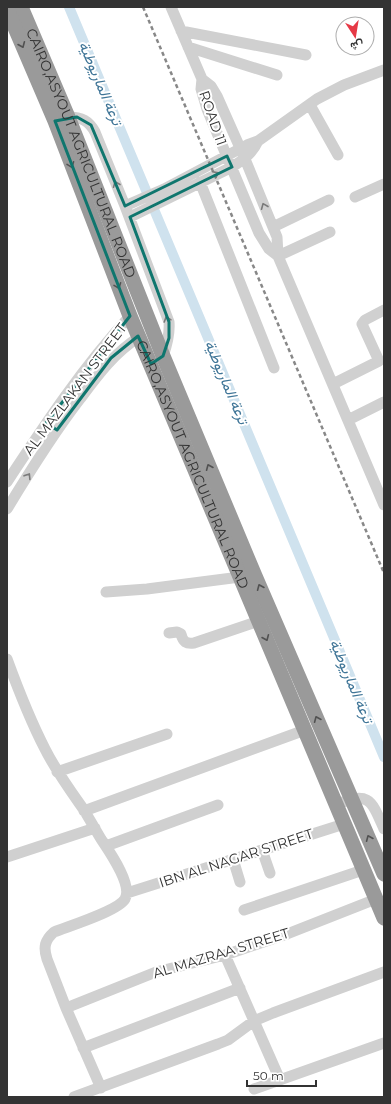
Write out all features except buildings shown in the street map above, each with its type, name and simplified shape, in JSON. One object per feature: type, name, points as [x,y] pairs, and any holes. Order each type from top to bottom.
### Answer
[{"type":"highway","name":"CAIRO,ASYOUT AGRICULTURAL ROAD","points":[[21,7],[62,119],[130,316],[139,337],[157,360],[255,576],[384,874]]},
{"type":"highway","name":"CAIRO,ASYOUT AGRICULTURAL ROAD","points":[[7,9],[10,25],[62,119],[157,360],[240,577],[384,918]]},
{"type":"street","name":"ROAD 11","points":[[171,7],[202,79],[211,86],[217,96],[243,154],[273,227],[278,245],[278,256]]},
{"type":"street","points":[[181,31],[306,55]]},
{"type":"street","points":[[188,47],[277,74]]},
{"type":"street","points":[[166,193],[200,182],[232,166],[258,141],[310,105],[344,85],[384,70]]},
{"type":"street","name":"ROAD 11","points":[[202,79],[201,89],[203,99],[259,233],[269,249],[278,256]]},
{"type":"street","points":[[310,105],[338,155]]},
{"type":"street","points":[[62,119],[77,117],[84,119],[91,125],[132,210],[169,322],[169,338],[157,360]]},
{"type":"street","points":[[132,210],[166,193],[227,156],[243,154]]},
{"type":"street","points":[[200,182],[274,368]]},
{"type":"street","points":[[355,197],[384,184]]},
{"type":"street","points":[[273,227],[329,200]]},
{"type":"street","points":[[330,232],[278,256],[384,505]]},
{"type":"street","points":[[333,384],[379,361],[362,327],[362,324],[365,320],[384,310]]},
{"type":"street","name":"AL MAZLAKAN STREET","points":[[7,482],[46,423],[108,340],[130,316]]},
{"type":"street","name":"AL MAZLAKAN STREET","points":[[7,509],[12,490],[105,366],[118,352],[139,337]]},
{"type":"street","points":[[108,340],[118,352]]},
{"type":"street","points":[[348,420],[384,402]]},
{"type":"street","points":[[46,423],[57,430]]},
{"type":"street","points":[[106,592],[148,589],[240,577]]},
{"type":"street","points":[[169,633],[177,632],[181,634],[183,640],[187,644],[259,621]]},
{"type":"street","points":[[7,659],[21,696],[44,748],[57,772],[106,846],[127,886],[126,898],[121,904],[54,932],[48,937],[44,951],[66,1008],[101,1088]]},
{"type":"street","points":[[84,811],[305,730]]},
{"type":"street","points":[[57,772],[167,734]]},
{"type":"street","points":[[335,805],[352,798],[360,797],[368,800],[375,806],[384,829]]},
{"type":"street","points":[[106,846],[218,805]]},
{"type":"street","name":"IBN AL NAGAR STREET","points":[[127,893],[344,824]]},
{"type":"street","points":[[7,857],[95,828]]},
{"type":"street","points":[[262,850],[270,873]]},
{"type":"street","points":[[233,859],[240,882]]},
{"type":"street","points":[[244,910],[363,870]]},
{"type":"street","name":"AL MAZRAA STREET","points":[[66,1008],[156,972],[225,954],[287,934],[376,899]]},
{"type":"street","points":[[225,954],[280,1080]]},
{"type":"street","points":[[74,1097],[223,1042],[246,1028],[254,1021],[384,972]]},
{"type":"street","points":[[83,1048],[240,988]]},
{"type":"street","points":[[254,1089],[384,1043]]},
{"type":"highlighted area","points":[[77,117],[91,125],[125,206],[227,156],[232,167],[130,217],[169,322],[169,338],[163,356],[151,364],[138,336],[111,358],[57,430],[46,423],[130,316],[55,121]]},
{"type":"waterway","name":"ترعة الماريوطية","points":[[69,7],[384,757]]},
{"type":"railway","points":[[143,7],[384,573]]}]
